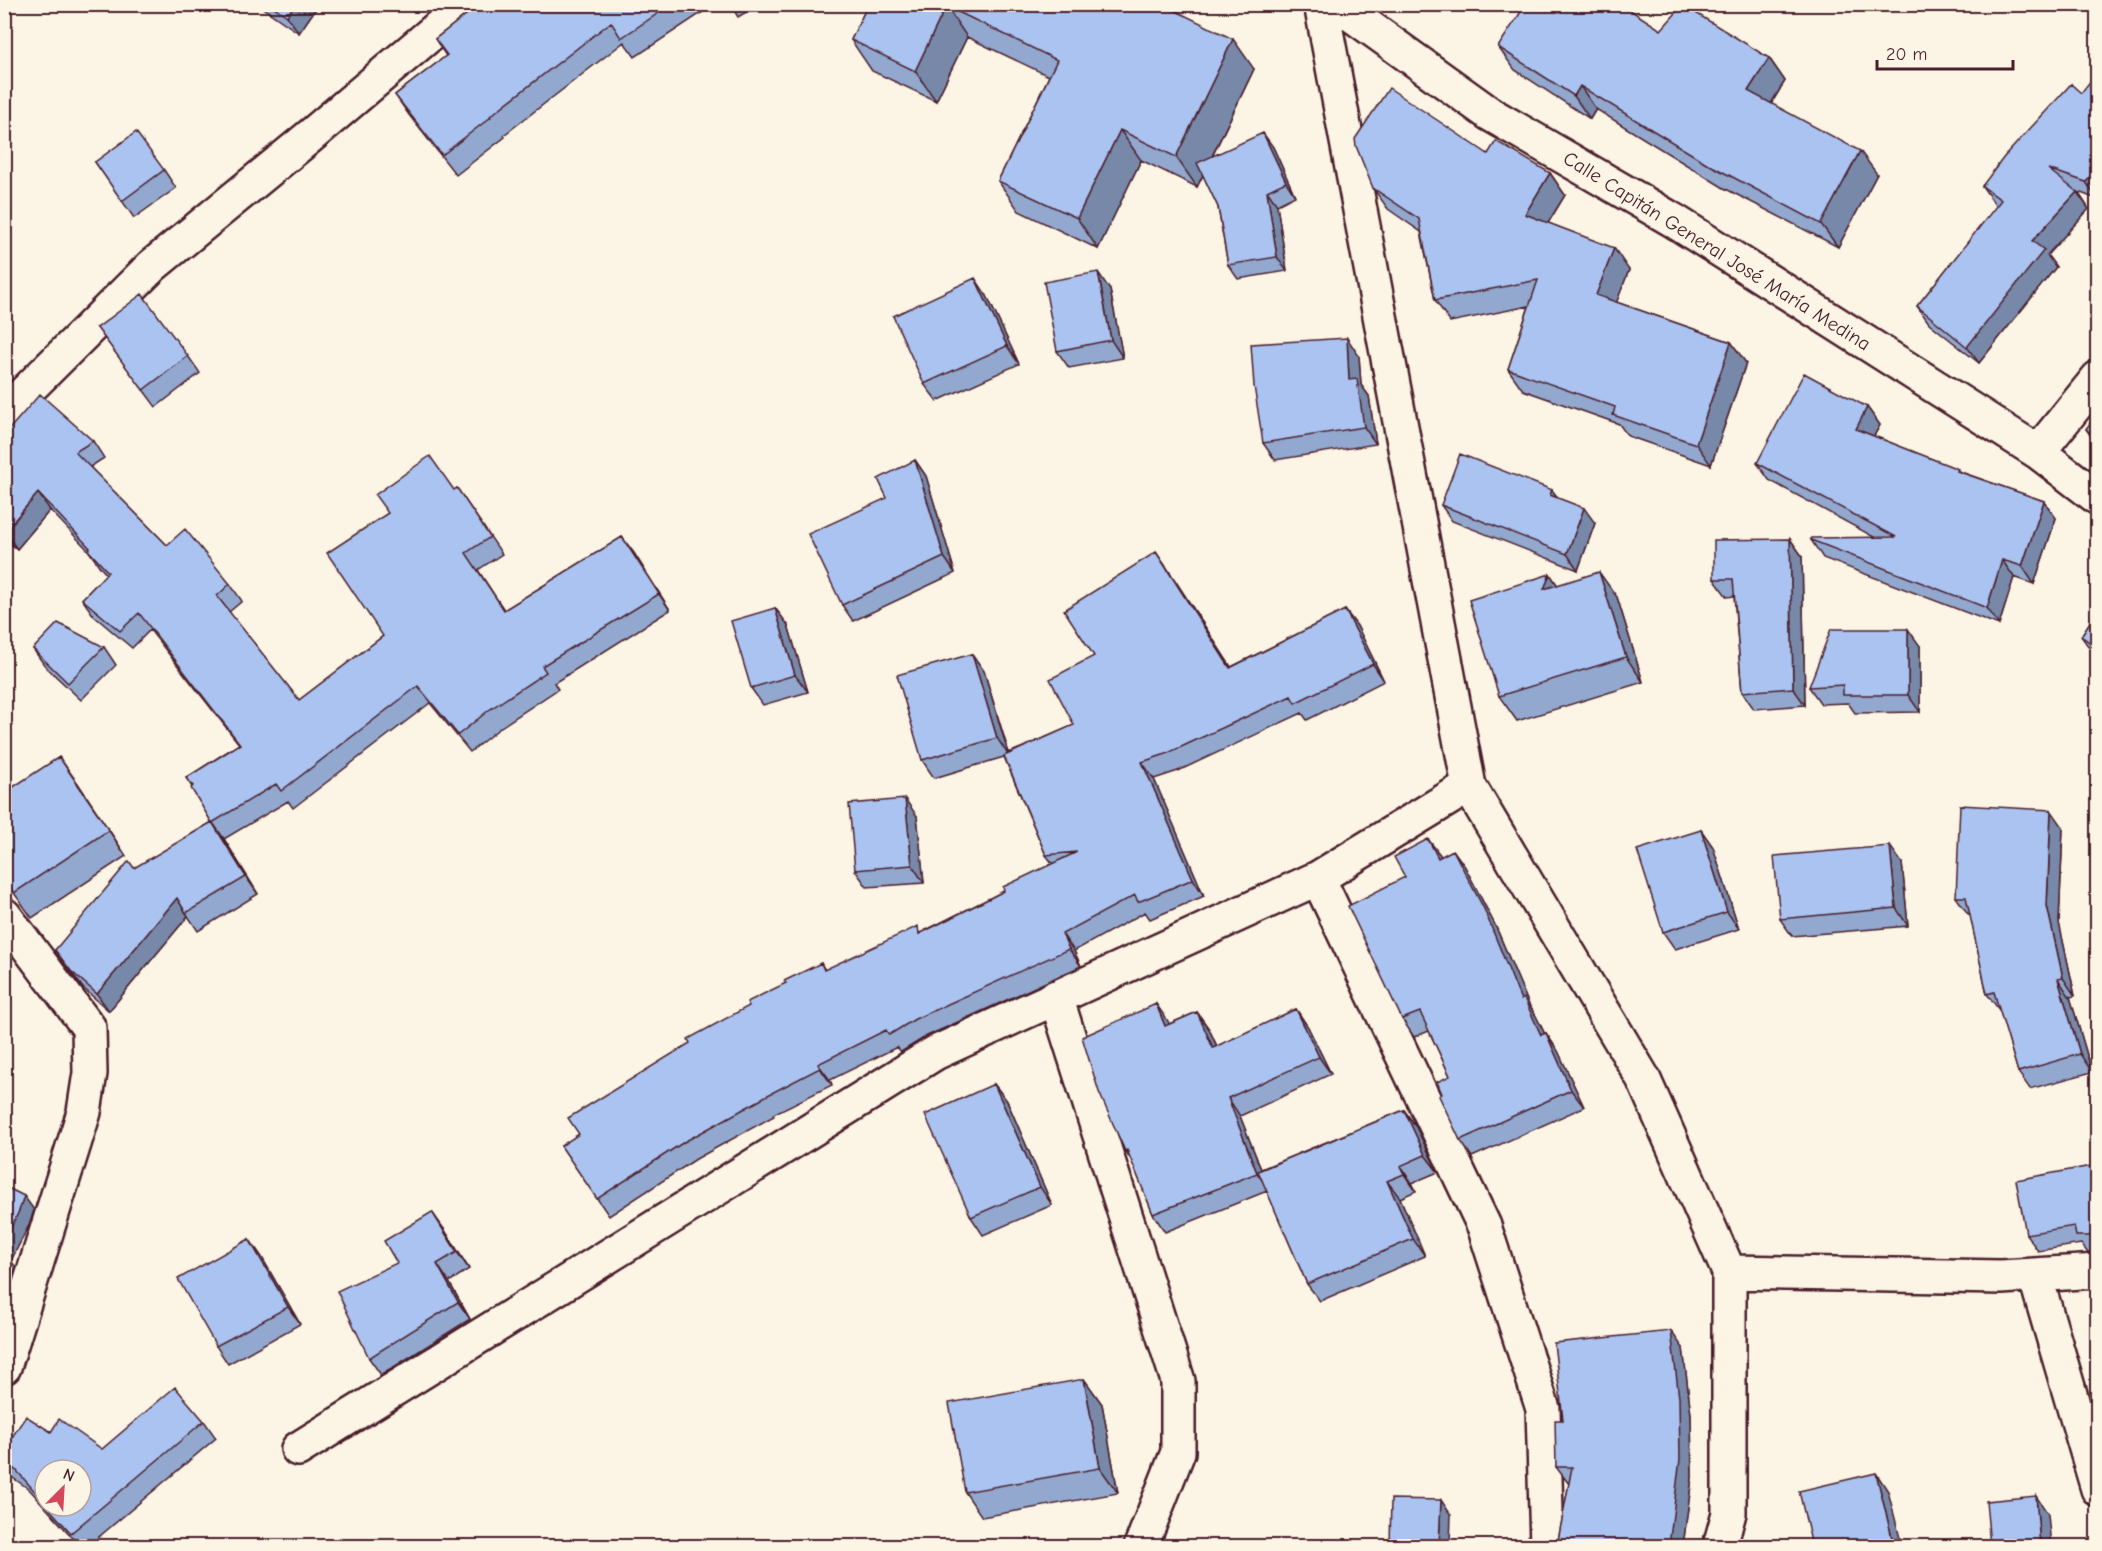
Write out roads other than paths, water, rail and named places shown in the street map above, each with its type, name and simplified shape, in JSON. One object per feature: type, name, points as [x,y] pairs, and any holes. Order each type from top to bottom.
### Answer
[{"type":"street","points":[[4,413],[152,266],[308,138],[465,4]]},
{"type":"street","points":[[1321,4],[1469,786],[1643,1078],[1729,1272],[1729,1513],[1720,1546]]},
{"type":"street","name":"Calle Capitán General José María Medina","points":[[1337,4],[1490,114],[1672,220],[2038,452],[2097,498]]},
{"type":"street","points":[[2038,452],[2097,378]]},
{"type":"street","points":[[298,1449],[935,1053],[1318,878],[1469,786]]},
{"type":"street","points":[[1318,878],[1484,1226],[1543,1409],[1547,1546]]},
{"type":"street","points":[[4,915],[89,1028],[90,1073],[84,1112],[4,1367]]},
{"type":"street","points":[[1056,997],[1178,1381],[1179,1452],[1141,1546]]},
{"type":"street","points":[[1729,1272],[2001,1277],[2097,1271]]},
{"type":"street","points":[[2035,1275],[2097,1489]]}]
